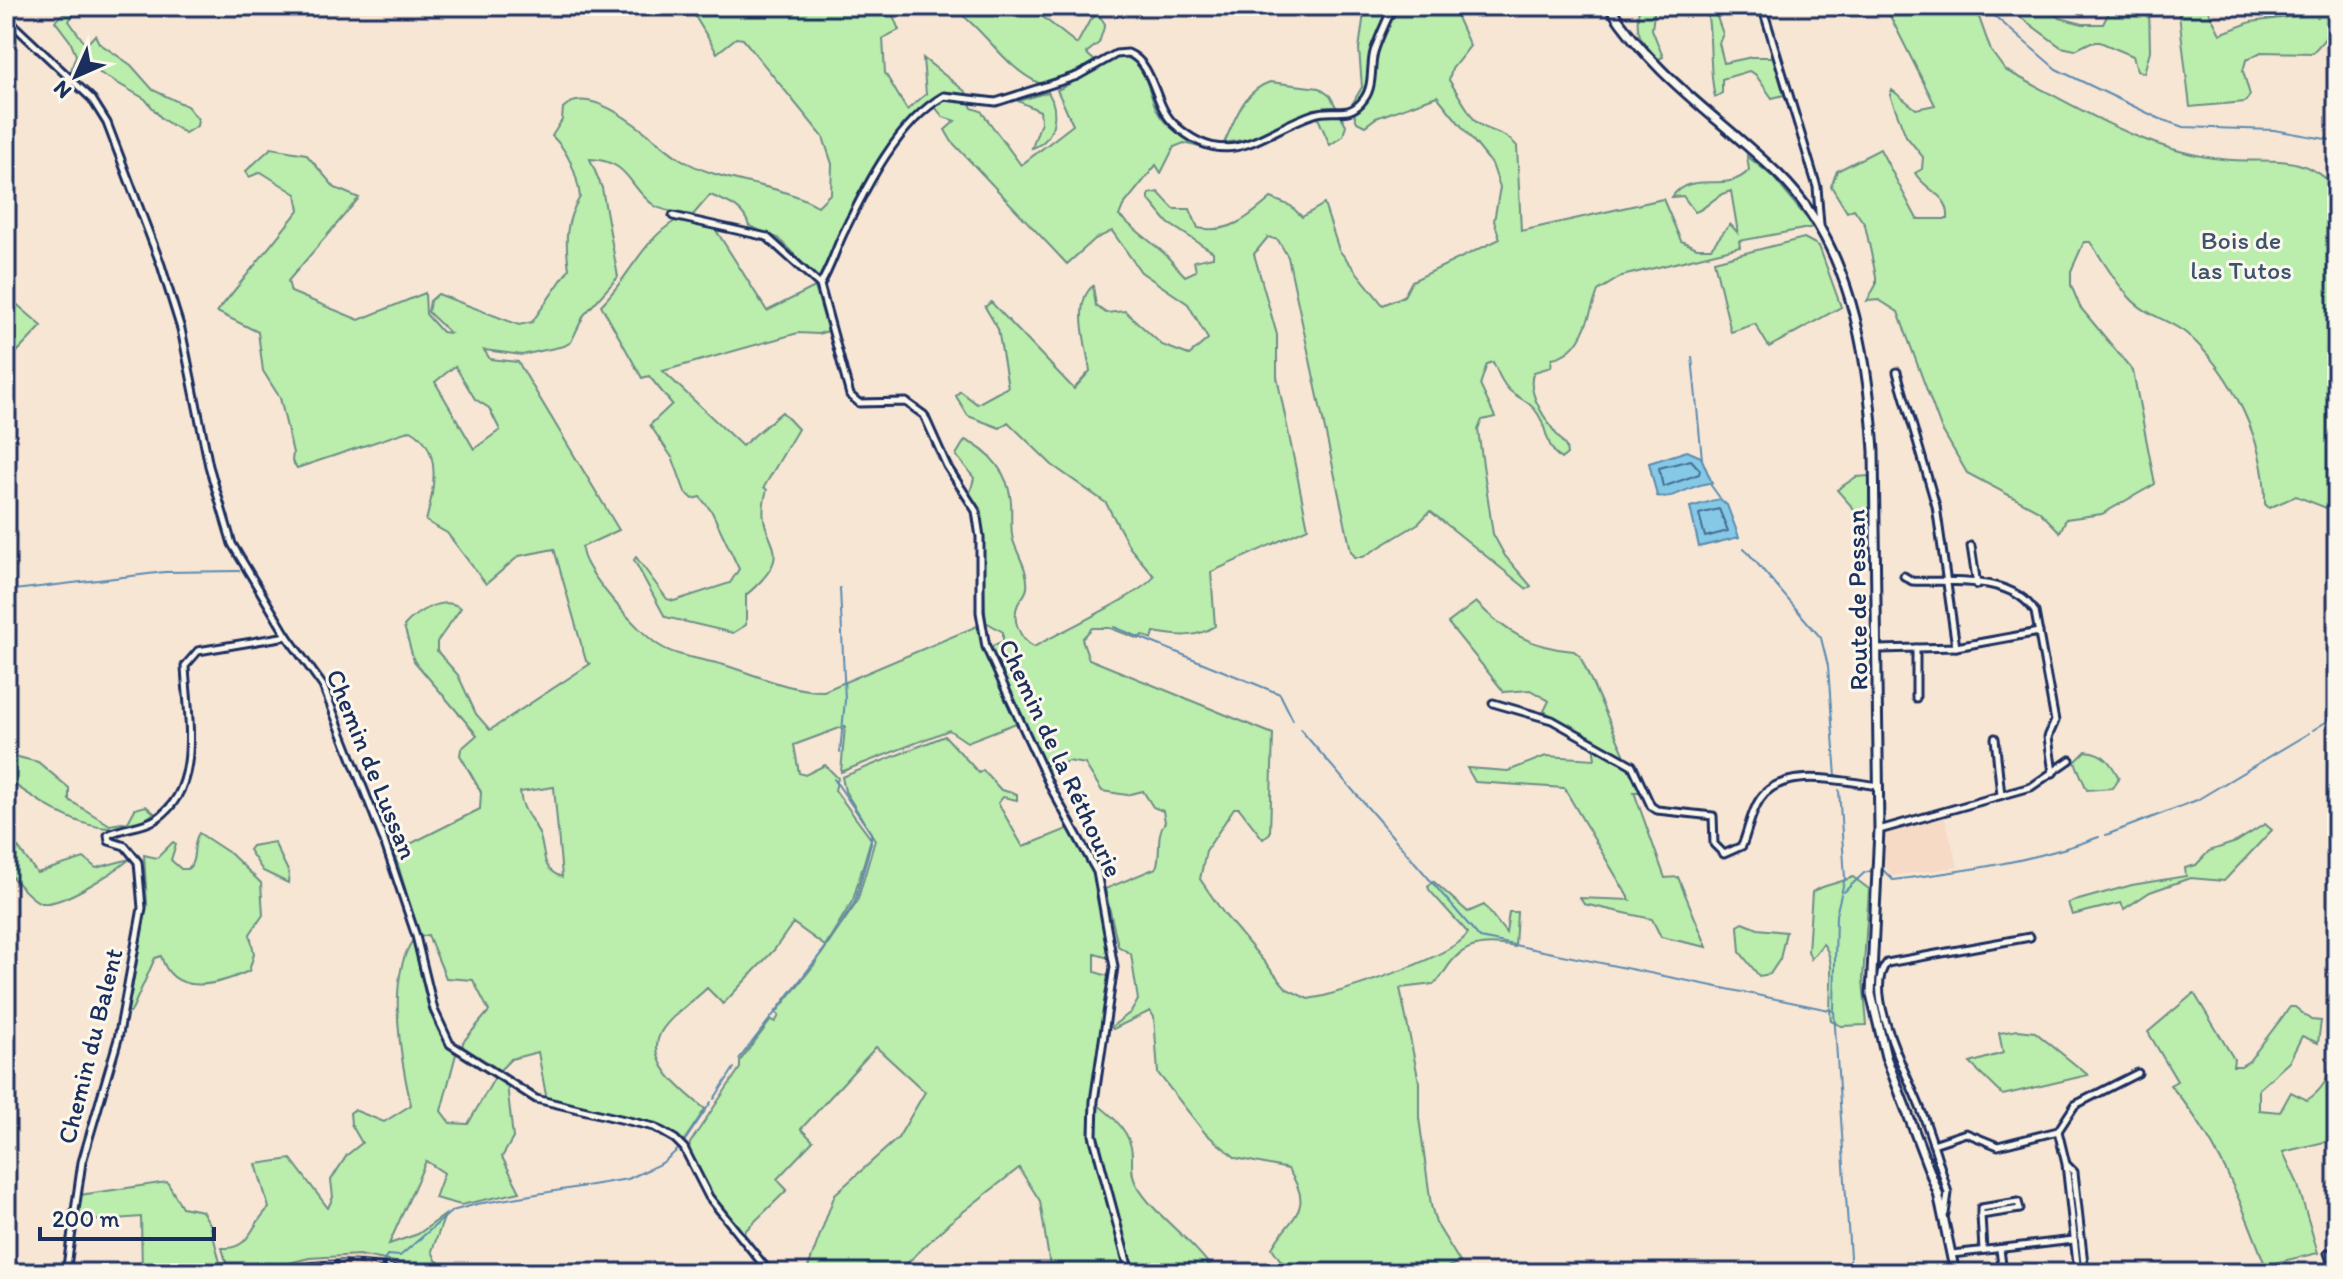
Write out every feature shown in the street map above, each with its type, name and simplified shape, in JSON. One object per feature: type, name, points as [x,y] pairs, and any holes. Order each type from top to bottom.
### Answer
[{"type":"main road","name":"Route de Pessan","points":[[1609,6],[1666,77],[1777,173],[1820,225],[1852,311],[1869,392],[1874,451],[1879,830],[1871,994],[1882,1045],[1945,1214],[1955,1273]]},
{"type":"street","points":[[673,216],[767,237],[820,285],[844,233],[887,156],[922,112],[944,96],[996,102],[1077,76],[1116,54],[1128,53],[1143,65],[1160,106],[1173,123],[1204,143],[1242,146],[1262,141],[1313,114],[1342,114],[1356,108],[1368,94],[1373,55],[1393,6]]},
{"type":"street","points":[[1762,6],[1817,187],[1820,225]]},
{"type":"street","name":"Chemin de Lussan","points":[[6,18],[92,99],[107,123],[181,329],[209,466],[232,544],[287,636],[323,686],[383,838],[416,936],[434,1010],[450,1044],[536,1099],[654,1127],[675,1139],[684,1148],[709,1197],[770,1273]]},
{"type":"street","name":"Chemin de la Réthourie","points":[[820,285],[850,395],[866,404],[906,402],[924,415],[947,466],[976,511],[980,537],[980,612],[986,647],[1044,774],[1092,860],[1101,883],[1114,967],[1094,1101],[1093,1135],[1130,1273]]},
{"type":"street","points":[[1897,372],[1936,506],[1956,647]]},
{"type":"street","points":[[1971,546],[1977,585]]},
{"type":"street","points":[[1904,576],[1912,581],[2008,588],[2024,598],[2035,612],[2055,721],[2048,737],[2053,773]]},
{"type":"street","points":[[1879,649],[1956,647],[2039,632]]},
{"type":"street","name":"Chemin du Balent","points":[[66,1273],[82,1162],[118,1039],[142,908],[138,862],[125,846],[109,841],[108,835],[145,825],[158,818],[180,796],[187,760],[185,666],[188,659],[198,651],[287,636]]},
{"type":"street","points":[[1916,648],[1916,698]]},
{"type":"street","points":[[1493,703],[1528,710],[1552,720],[1632,765],[1651,806],[1657,810],[1713,816],[1714,844],[1724,854],[1730,854],[1742,846],[1760,799],[1774,787],[1799,779],[1879,786]]},
{"type":"street","points":[[1995,738],[2001,795]]},
{"type":"street","points":[[1879,830],[2031,787],[2070,760]]},
{"type":"street","points":[[1945,1214],[1948,1193],[1883,1009],[1880,991],[1884,967],[2030,937]]},
{"type":"street","points":[[1933,1144],[1966,1133],[1998,1146],[2058,1131],[2075,1105],[2138,1073]]},
{"type":"street","points":[[1909,1112],[1920,1107]]},
{"type":"street","points":[[2058,1131],[2066,1164],[2078,1273]]},
{"type":"street","points":[[2066,1164],[2074,1172],[2085,1273]]},
{"type":"street","points":[[1981,1215],[2020,1209],[2018,1202],[1981,1208],[1981,1215],[1983,1250]]},
{"type":"street","points":[[1952,1254],[2074,1240]]},
{"type":"street","points":[[2000,1249],[2003,1273]]},
{"type":"street","points":[[2328,1253],[2335,1273]]},
{"type":"shaded area","points":[[1945,818],[1958,867],[1892,876],[1883,863],[1883,833]]},
{"type":"shaded area","points":[[359,1255],[408,1263],[438,1273],[339,1268],[250,1273],[309,1258]]},
{"type":"green space","points":[[71,6],[76,10],[69,21],[86,45],[95,35],[99,43],[131,65],[153,90],[187,106],[198,119],[197,126],[185,133],[162,119],[145,99],[91,68],[76,75],[71,70],[76,55],[55,21]]},
{"type":"green space","points":[[689,6],[889,6],[899,30],[883,38],[885,73],[907,110],[926,94],[923,58],[966,92],[972,108],[981,111],[1021,165],[1073,125],[1057,90],[1111,60],[1127,55],[1144,74],[1163,120],[1203,148],[1184,143],[1174,147],[1161,173],[1156,165],[1123,206],[1119,216],[1164,253],[1185,276],[1196,271],[1194,261],[1213,257],[1213,252],[1168,223],[1149,200],[1149,194],[1158,192],[1174,209],[1190,209],[1198,228],[1209,229],[1238,223],[1271,198],[1291,206],[1302,217],[1324,204],[1339,250],[1383,305],[1404,296],[1412,281],[1500,239],[1494,221],[1500,187],[1492,164],[1437,96],[1376,118],[1365,126],[1357,122],[1351,106],[1362,87],[1359,49],[1365,6],[1452,6],[1470,46],[1452,69],[1449,80],[1475,121],[1507,137],[1517,146],[1521,231],[1663,199],[1681,241],[1697,248],[1711,248],[1730,224],[1738,233],[1731,191],[1695,212],[1683,196],[1672,197],[1689,184],[1730,181],[1740,177],[1749,170],[1747,156],[1773,177],[1814,227],[1739,241],[1740,247],[1622,276],[1598,291],[1578,341],[1562,355],[1552,358],[1551,367],[1534,372],[1532,381],[1541,411],[1566,447],[1567,454],[1561,459],[1552,449],[1535,410],[1506,387],[1493,362],[1487,364],[1480,385],[1495,417],[1482,420],[1478,430],[1493,534],[1505,556],[1531,586],[1527,589],[1430,511],[1419,523],[1363,557],[1355,557],[1351,551],[1288,257],[1278,240],[1268,237],[1254,254],[1277,335],[1277,377],[1308,528],[1211,572],[1215,626],[1208,630],[1185,635],[1154,632],[1152,639],[1142,635],[1139,639],[1110,628],[1092,628],[1082,639],[1089,659],[1273,734],[1270,833],[1263,839],[1239,808],[1234,808],[1206,851],[1200,879],[1224,914],[1287,989],[1308,999],[1324,996],[1402,970],[1459,942],[1468,933],[1430,891],[1428,887],[1433,881],[1468,912],[1484,905],[1506,933],[1509,912],[1517,912],[1515,947],[1474,946],[1460,953],[1434,984],[1400,988],[1419,1082],[1419,1118],[1431,1205],[1436,1223],[1460,1262],[1433,1273],[1289,1273],[1272,1248],[1293,1220],[1300,1204],[1300,1194],[1288,1169],[1236,1158],[1205,1133],[1158,1073],[1154,1017],[1150,1011],[1113,1029],[1111,1027],[1131,1012],[1138,1000],[1131,954],[1118,946],[1105,889],[1156,868],[1160,833],[1165,822],[1163,811],[1153,807],[1143,791],[1127,795],[1102,791],[1085,764],[1068,761],[1048,770],[994,658],[992,646],[1003,641],[1003,632],[986,622],[982,541],[970,493],[974,478],[956,455],[965,440],[990,457],[1006,482],[1011,502],[1013,540],[1027,582],[1016,610],[1016,622],[1029,644],[1034,647],[1099,613],[1136,592],[1154,576],[1130,548],[1106,503],[1052,465],[1008,422],[1000,428],[968,416],[956,396],[960,391],[977,404],[1008,387],[998,329],[985,307],[991,302],[1074,389],[1090,371],[1082,314],[1083,303],[1093,286],[1096,306],[1106,313],[1125,311],[1162,345],[1189,355],[1208,339],[1188,304],[1141,272],[1112,231],[1095,239],[1067,264],[952,142],[945,130],[955,121],[943,117],[931,102],[891,142],[818,279],[778,238],[749,226],[743,214],[728,203],[710,195],[693,215],[664,210],[646,199],[614,165],[590,159],[602,188],[618,277],[584,315],[571,342],[564,346],[522,355],[484,350],[490,359],[518,362],[619,530],[582,547],[584,557],[613,600],[660,646],[674,653],[786,685],[824,691],[977,626],[992,668],[1019,722],[967,742],[949,730],[841,772],[845,726],[794,745],[799,773],[805,775],[825,765],[838,778],[835,790],[871,839],[853,900],[825,946],[793,923],[774,950],[723,1004],[707,988],[676,1014],[661,1032],[657,1044],[662,1066],[705,1109],[683,1142],[655,1126],[547,1101],[538,1052],[511,1059],[499,1071],[462,1051],[463,1042],[489,1011],[473,980],[446,978],[428,935],[420,937],[394,852],[480,809],[481,792],[460,755],[461,749],[477,735],[414,661],[404,626],[415,615],[438,604],[454,604],[461,608],[437,642],[437,651],[458,675],[476,714],[490,730],[590,664],[586,661],[554,549],[519,556],[486,584],[447,533],[426,521],[434,471],[428,448],[411,430],[297,468],[292,461],[293,453],[280,398],[263,371],[258,332],[217,312],[299,210],[296,194],[261,172],[249,177],[246,171],[271,148],[306,154],[335,188],[359,198],[288,281],[291,292],[359,320],[425,293],[426,314],[442,332],[450,333],[428,312],[430,301],[438,294],[519,325],[532,322],[569,269],[567,232],[571,214],[580,197],[572,164],[552,136],[562,120],[563,108],[575,101],[590,101],[623,116],[695,167],[784,192],[818,206],[831,193],[832,164],[823,137],[743,39],[736,38],[717,53]],"holes":[[[455,366],[475,399],[489,408],[500,430],[474,449],[435,382]],[[554,787],[562,877],[548,867],[539,833],[524,807],[520,792]]]},
{"type":"green space","points":[[949,6],[1029,6],[1077,44],[1090,20],[1098,14],[1105,24],[1099,43],[1086,53],[1097,63],[1041,84],[1015,68],[973,25]]},
{"type":"green space","points":[[1640,6],[1655,6],[1652,29],[1663,57],[1657,60],[1638,29]]},
{"type":"green space","points":[[1706,6],[1713,6],[1723,34],[1719,43],[1724,63],[1752,57],[1773,57],[1784,95],[1772,98],[1755,74],[1749,71],[1722,79],[1722,93],[1715,97]]},
{"type":"green space","name":"Bois de las Tutos","points":[[1885,6],[1975,6],[1991,51],[2005,70],[2110,125],[2165,147],[2193,154],[2222,159],[2296,163],[2323,176],[2337,188],[2337,508],[2329,509],[2296,496],[2269,508],[2265,504],[2264,481],[2253,434],[2219,369],[2187,334],[2130,298],[2090,242],[2084,242],[2071,271],[2071,285],[2080,307],[2133,371],[2155,484],[2102,514],[2066,519],[2060,532],[2039,511],[1967,473],[1941,428],[1898,312],[1879,300],[1867,301],[1876,285],[1876,276],[1865,225],[1854,209],[1847,212],[1831,186],[1837,171],[1880,149],[1917,219],[1948,219],[1948,211],[1941,198],[1915,173],[1922,169],[1923,157],[1906,136],[1890,95],[1892,90],[1916,109],[1935,105]]},
{"type":"green space","points":[[2005,6],[2044,6],[2060,18],[2083,24],[2103,24],[2112,6],[2149,6],[2150,51],[2144,73],[2137,70],[2133,56],[2100,42],[2091,42],[2075,50],[2061,47]]},
{"type":"green space","points":[[2178,6],[2206,6],[2220,34],[2251,22],[2295,16],[2303,6],[2337,6],[2329,32],[2312,53],[2261,52],[2246,60],[2243,71],[2250,95],[2245,102],[2190,107]]},
{"type":"green space","points":[[1270,82],[1319,88],[1330,96],[1346,125],[1343,136],[1330,145],[1314,109],[1259,137],[1224,143],[1247,99]]},
{"type":"green space","points":[[1048,92],[1054,108],[1053,124],[1046,139],[1032,148],[1041,122],[1040,111],[1018,101]]},
{"type":"green space","points":[[675,221],[714,227],[767,311],[815,287],[828,331],[798,333],[663,371],[742,446],[782,412],[798,429],[764,487],[767,490],[763,508],[765,523],[775,554],[772,565],[764,578],[746,595],[746,625],[733,633],[665,617],[634,560],[636,557],[667,599],[674,601],[730,583],[739,569],[712,512],[700,497],[693,499],[685,492],[673,459],[650,425],[672,404],[649,376],[642,378],[601,305],[653,239]]},
{"type":"green space","points":[[1804,238],[1819,246],[1841,307],[1769,347],[1755,324],[1731,332],[1714,261]]},
{"type":"green space","points":[[6,295],[42,326],[17,352],[6,341]]},
{"type":"green space","points":[[1869,476],[1869,526],[1837,490],[1856,477]]},
{"type":"green space","points":[[1476,602],[1520,637],[1545,646],[1574,651],[1580,656],[1626,758],[1544,711],[1549,701],[1530,690],[1504,692],[1448,623]]},
{"type":"green space","points":[[945,736],[979,773],[983,770],[1001,790],[1017,794],[1017,800],[1003,797],[998,803],[1023,847],[1072,827],[1094,871],[1109,958],[1095,954],[1095,972],[1108,976],[1107,1010],[1092,1101],[1121,1126],[1129,1140],[1134,1179],[1144,1196],[1215,1273],[1051,1273],[1040,1201],[1019,1168],[949,1223],[897,1273],[806,1273],[835,1194],[898,1138],[925,1092],[876,1047],[801,1129],[813,1141],[777,1179],[787,1190],[742,1234],[711,1195],[689,1150],[690,1143],[740,1068],[740,1061],[771,1020],[775,1022],[779,1016],[776,1013],[814,965],[857,902],[875,840],[845,791],[842,777]]},
{"type":"green space","points":[[1593,745],[1627,766],[1642,792],[1634,792],[1665,878],[1678,877],[1707,947],[1661,937],[1652,919],[1584,904],[1580,898],[1630,900],[1564,788],[1475,782],[1467,768],[1508,771],[1546,756],[1595,759]]},
{"type":"green space","points":[[2086,751],[2103,756],[2113,768],[2119,778],[2112,788],[2087,790],[2075,762]]},
{"type":"green space","points":[[6,754],[38,762],[69,788],[69,800],[110,825],[128,822],[135,809],[146,806],[154,813],[136,824],[117,828],[97,827],[78,821],[40,802],[6,779]]},
{"type":"green space","points":[[2265,824],[2272,830],[2224,881],[2190,878],[2150,892],[2124,909],[2121,903],[2072,915],[2068,903],[2132,885],[2186,876],[2185,868],[2196,865],[2209,851],[2236,842]]},
{"type":"green space","points":[[6,831],[37,873],[84,858],[96,868],[130,859],[72,895],[47,903],[39,902],[6,870]]},
{"type":"green space","points":[[199,833],[231,854],[261,883],[263,915],[250,934],[254,954],[249,971],[211,983],[186,983],[175,978],[161,956],[155,958],[131,1012],[128,1012],[147,904],[144,855],[157,858],[173,842],[176,844],[171,860],[181,869],[188,869],[193,861]]},
{"type":"green space","points":[[274,842],[289,873],[288,883],[263,871],[249,850],[252,846]]},
{"type":"green space","points":[[1853,877],[1869,889],[1863,979],[1867,1025],[1841,1026],[1831,1021],[1831,970],[1827,951],[1823,944],[1811,959],[1808,951],[1812,892]]},
{"type":"green space","points":[[1743,923],[1758,929],[1786,932],[1780,959],[1770,974],[1759,976],[1740,952],[1738,926]]},
{"type":"green space","points":[[413,940],[432,1016],[438,1031],[456,1054],[441,1111],[450,1123],[468,1124],[495,1077],[507,1084],[513,1138],[502,1157],[520,1192],[461,1205],[435,1198],[444,1173],[426,1161],[389,1244],[418,1234],[445,1215],[432,1251],[436,1260],[452,1273],[359,1255],[309,1258],[250,1273],[142,1273],[141,1217],[77,1222],[80,1195],[167,1182],[182,1207],[202,1211],[210,1224],[220,1262],[226,1262],[222,1248],[232,1248],[245,1241],[269,1208],[256,1164],[291,1159],[328,1208],[333,1197],[331,1180],[347,1155],[362,1143],[351,1124],[350,1113],[354,1110],[384,1122],[411,1105],[400,1044],[398,998],[405,956]]},
{"type":"green space","points":[[2194,993],[2234,1059],[2233,1066],[2249,1061],[2290,1007],[2295,1007],[2311,1020],[2321,1021],[2318,1043],[2302,1036],[2289,1062],[2259,1089],[2259,1110],[2280,1112],[2291,1092],[2307,1100],[2316,1093],[2327,1078],[2331,1061],[2337,1062],[2337,1139],[2283,1152],[2297,1182],[2318,1253],[2265,1265],[2237,1194],[2214,1148],[2170,1085],[2177,1081],[2148,1032]]},
{"type":"green space","points":[[2018,1030],[2035,1032],[2088,1075],[2003,1095],[1970,1063],[2003,1053],[1999,1033]]},
{"type":"water","points":[[1687,451],[1701,457],[1712,483],[1671,496],[1657,496],[1649,463]]},
{"type":"water","points":[[1720,499],[1727,505],[1739,537],[1699,547],[1690,507]]},
{"type":"waterway","points":[[1983,6],[2056,69],[2158,118],[2183,127],[2274,130],[2337,141]]},
{"type":"waterway","points":[[1692,357],[1702,459]]},
{"type":"waterway","points":[[1710,484],[1720,498]]},
{"type":"waterway","points":[[1744,548],[1821,638],[1828,666],[1836,777]]},
{"type":"waterway","points":[[6,591],[165,572],[239,571]]},
{"type":"waterway","points":[[840,588],[845,700],[840,752]]},
{"type":"waterway","points":[[1114,627],[1280,694],[1293,720]]},
{"type":"waterway","points":[[2313,730],[2337,715]]},
{"type":"waterway","points":[[1300,729],[1480,938],[1834,1011]]},
{"type":"waterway","points":[[2106,835],[2197,800],[2309,733]]},
{"type":"waterway","points":[[739,1059],[825,948],[855,902],[871,833],[834,779]]},
{"type":"waterway","points":[[1839,790],[1845,878],[1836,915],[1834,1011],[1851,1273]]},
{"type":"waterway","points":[[1883,870],[1893,880],[1971,869],[2048,853],[2099,837]]},
{"type":"waterway","points":[[1844,892],[1864,873],[1874,870]]},
{"type":"waterway","points":[[714,1099],[734,1068]]},
{"type":"waterway","points":[[684,1142],[711,1102]]},
{"type":"waterway","points":[[384,1261],[387,1255],[400,1256],[452,1211],[477,1204],[628,1179],[662,1163],[680,1148]]},
{"type":"waterway","points":[[381,1273],[384,1269]]},
{"type":"railway","points":[[268,1273],[324,1262],[362,1262],[418,1273]]}]
